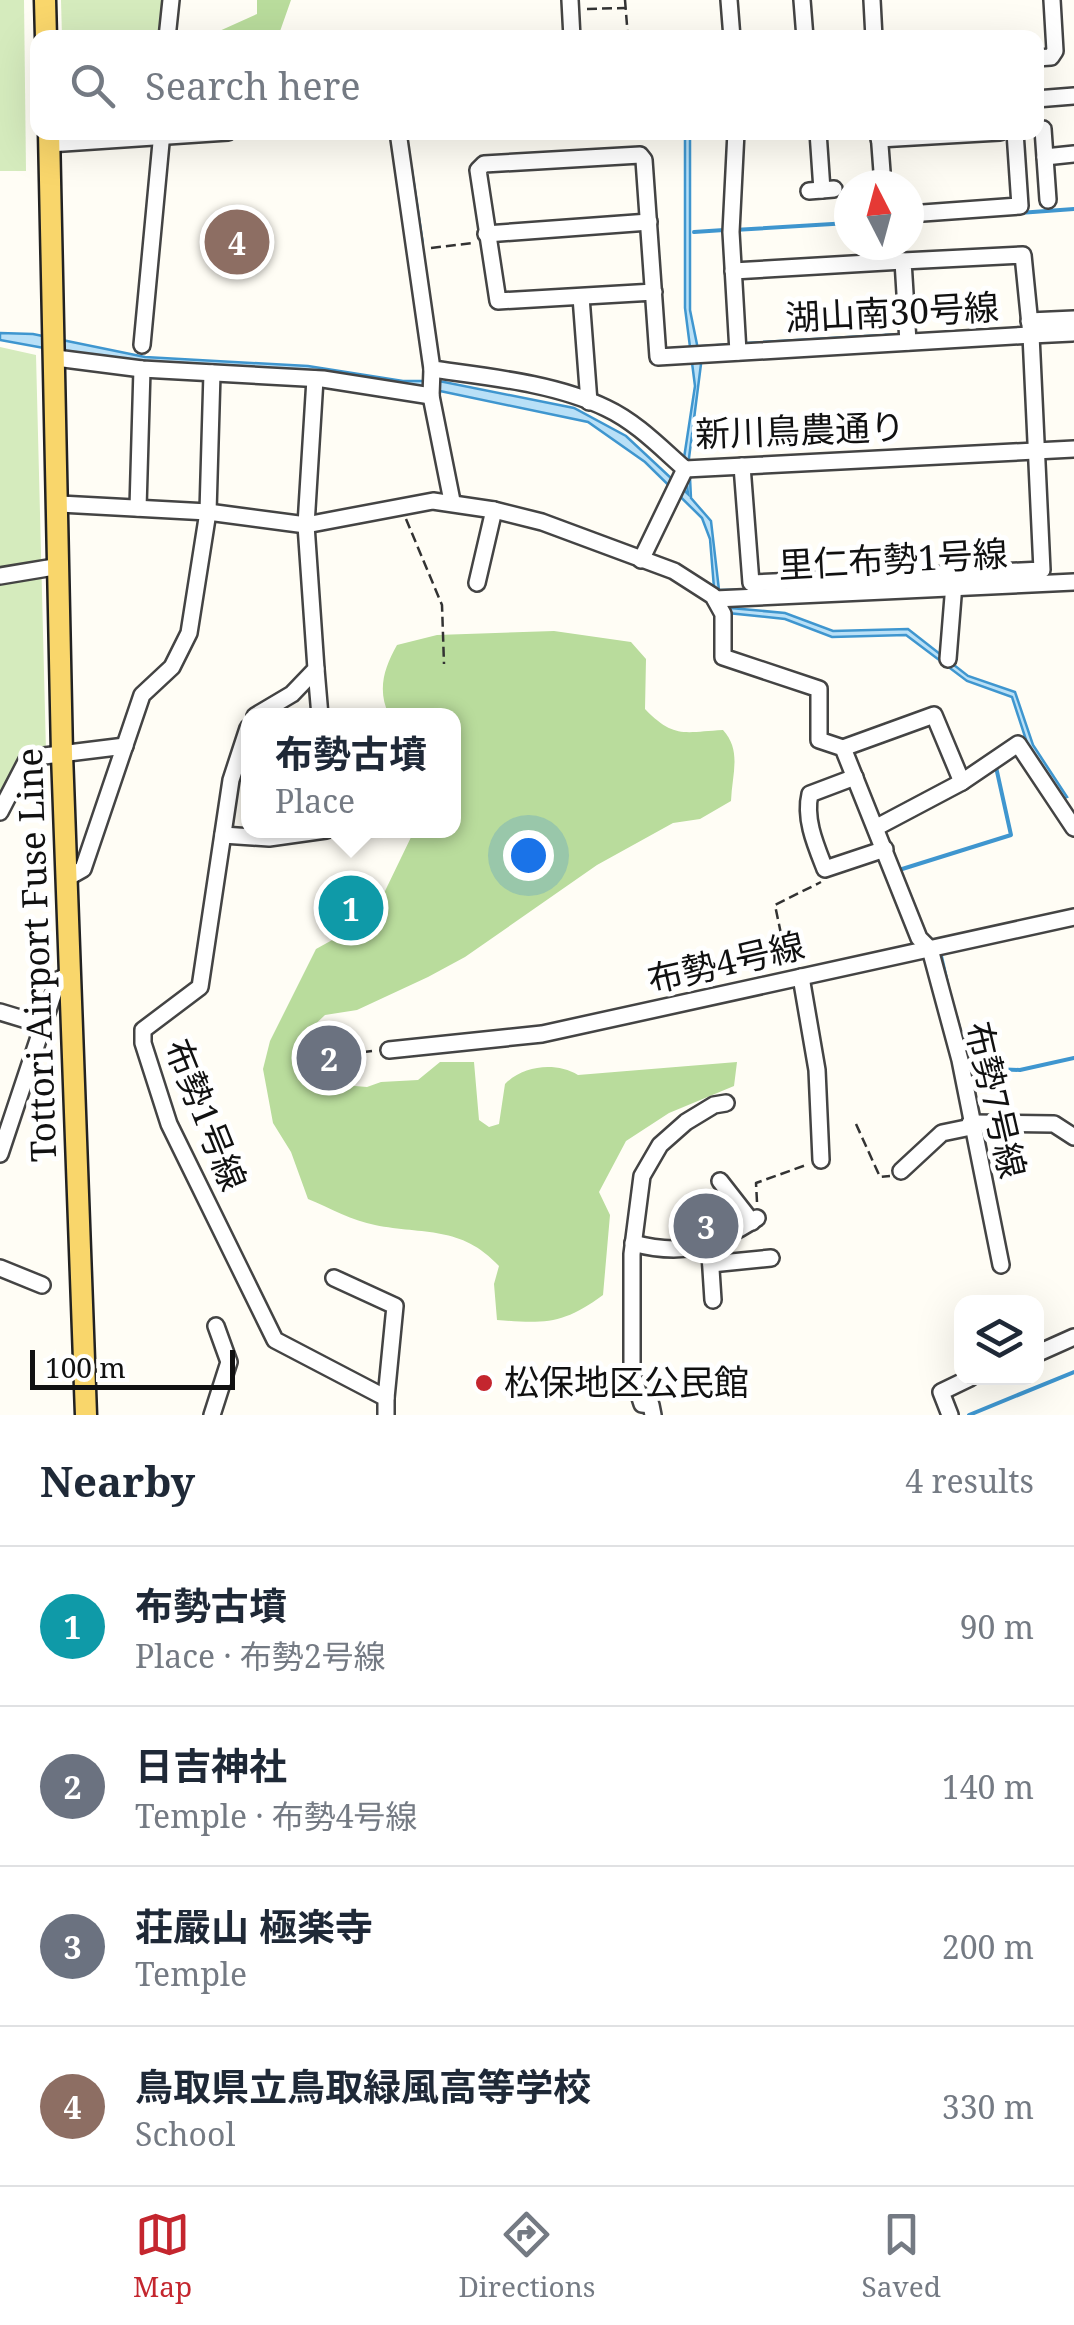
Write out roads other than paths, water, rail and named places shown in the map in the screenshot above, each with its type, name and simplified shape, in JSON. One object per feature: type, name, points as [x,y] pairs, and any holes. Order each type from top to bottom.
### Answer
[{"type":"main road","points":[[45,0],[46,30]]},
{"type":"main road","name":"Tottori Airport Fuse Line","points":[[49,140],[60,504],[62,754],[86,1415]]},
{"type":"street","points":[[167,30],[171,0]]},
{"type":"street","points":[[729,0],[731,30]]},
{"type":"street","points":[[802,0],[804,30]]},
{"type":"street","points":[[872,0],[874,30]]},
{"type":"street","points":[[1044,57],[1051,57],[1055,51],[1052,0]]},
{"type":"street","points":[[570,5],[572,30]]},
{"type":"street","points":[[1044,99],[1074,96]]},
{"type":"street","points":[[1044,129],[1048,200]]},
{"type":"street","points":[[142,345],[162,140]]},
{"type":"street","points":[[399,140],[432,369],[432,396],[452,501]]},
{"type":"street","points":[[736,140],[734,270],[738,352]]},
{"type":"street","points":[[819,140],[822,190]]},
{"type":"street","points":[[879,140],[882,170]]},
{"type":"street","points":[[924,213],[1020,206],[1015,140]]},
{"type":"street","points":[[1045,157],[1074,154]]},
{"type":"street","name":"湖山南30号線","points":[[654,292],[498,301],[478,170],[484,164],[640,155],[650,222],[658,358],[908,342],[1030,328],[1042,570],[954,582],[751,583],[742,466]]},
{"type":"street","points":[[487,238],[650,222]]},
{"type":"street","points":[[734,270],[1023,254],[1030,328],[1073,326]]},
{"type":"street","points":[[903,262],[908,342]]},
{"type":"street","points":[[581,297],[589,402]]},
{"type":"street","points":[[56,358],[142,369],[316,379],[432,396]]},
{"type":"street","points":[[138,508],[142,369]]},
{"type":"street","name":"新川鳥農通り","points":[[432,369],[589,402],[632,423],[685,469],[1074,449]]},
{"type":"street","points":[[67,878],[83,870],[142,695],[172,668],[190,633],[208,512],[212,374]]},
{"type":"street","points":[[316,379],[306,525],[319,708]]},
{"type":"street","points":[[642,560],[685,469]]},
{"type":"street","points":[[60,504],[208,512],[306,525],[403,506],[452,501],[542,522],[674,571],[715,599]]},
{"type":"street","points":[[477,584],[494,510]]},
{"type":"street","points":[[0,576],[60,566]]},
{"type":"street","points":[[948,658],[954,582]]},
{"type":"street","name":"里仁布勢1号線","points":[[715,599],[954,582],[1074,582]]},
{"type":"street","name":"布勢7号線","points":[[715,599],[723,614],[723,657],[819,689],[819,740],[843,748],[919,938],[930,949],[960,1060],[1001,1265]]},
{"type":"street","points":[[268,708],[292,694],[316,669]]},
{"type":"street","points":[[843,748],[934,715],[962,782]]},
{"type":"street","name":"布勢1号線","points":[[241,744],[200,987],[143,1030],[142,1043],[169,1124],[274,1340],[386,1406]]},
{"type":"street","points":[[877,827],[962,782],[1018,744],[1074,828]]},
{"type":"street","points":[[0,812],[28,758],[125,746]]},
{"type":"street","points":[[855,776],[810,794],[808,800],[812,833],[826,870],[885,849]]},
{"type":"street","points":[[224,835],[241,836]]},
{"type":"street","name":"布勢4号線","points":[[389,1050],[542,1034],[1074,917]]},
{"type":"street","points":[[0,1154],[58,980],[71,974]]},
{"type":"street","points":[[796,978],[817,1070],[821,1160]]},
{"type":"street","points":[[0,1012],[43,1025]]},
{"type":"street","points":[[653,1415],[650,1405],[642,1404],[632,1374],[632,1249],[642,1176],[660,1145],[686,1122],[714,1105],[726,1104]]},
{"type":"street","points":[[901,1171],[942,1133],[970,1125],[1054,1124],[1074,1137]]},
{"type":"street","points":[[632,1249],[662,1251],[720,1244],[755,1220],[720,1187]]},
{"type":"street","points":[[709,1245],[712,1300]]},
{"type":"street","points":[[711,1264],[771,1258]]},
{"type":"street","points":[[0,1268],[42,1285]]},
{"type":"street","points":[[334,1278],[396,1306],[386,1406]]},
{"type":"street","points":[[212,1415],[229,1362],[216,1326]]},
{"type":"street","points":[[1044,1350],[1074,1337]]},
{"type":"street","points":[[950,1415],[942,1392],[956,1385]]},
{"type":"water","points":[[685,140],[690,140],[690,310],[701,364],[689,458],[691,498],[711,521],[719,590],[840,588],[725,595],[731,608],[785,613],[833,631],[908,629],[968,676],[1015,692],[1033,745],[1067,797],[1062,799],[1028,746],[1012,697],[967,681],[906,635],[832,637],[785,619],[728,613],[714,588],[710,539],[702,518],[645,462],[588,422],[440,391],[137,365],[0,340],[0,333],[33,334],[145,357],[308,366],[403,381],[439,381],[574,408],[626,436],[688,494],[684,458],[695,386],[685,308]]},
{"type":"waterway","points":[[411,169],[422,243]]},
{"type":"waterway","points":[[1019,213],[1074,209]]},
{"type":"waterway","points":[[734,230],[834,224]]},
{"type":"waterway","points":[[694,232],[724,230]]},
{"type":"waterway","points":[[741,344],[896,335]]},
{"type":"waterway","points":[[699,347],[731,345]]},
{"type":"waterway","points":[[901,874],[899,870],[1011,835],[996,767]]},
{"type":"waterway","points":[[941,956],[948,987]]},
{"type":"waterway","points":[[956,1016],[970,1068],[1020,1070],[1074,1058]]},
{"type":"waterway","points":[[969,1415],[1074,1372]]},
{"type":"place","name":"鳥取県立鳥取緑風高等学校","points":[[237,242]]},
{"type":"place","name":"布勢古墳","points":[[351,908]]},
{"type":"place","name":"日吉神社","points":[[329,1058]]},
{"type":"place","name":"荘嚴山 極楽寺","points":[[706,1226]]},
{"type":"place","name":"松保地区公民館","points":[[484,1383]]}]
